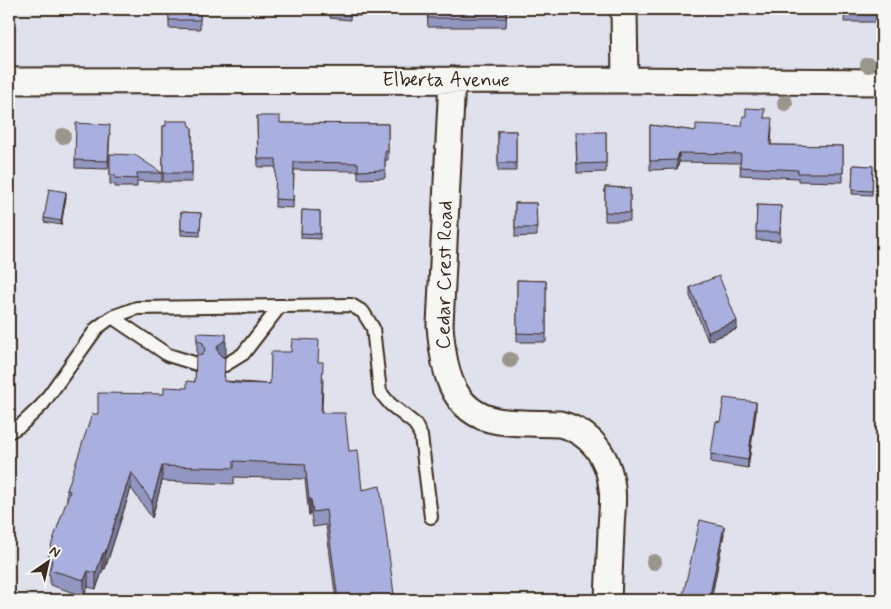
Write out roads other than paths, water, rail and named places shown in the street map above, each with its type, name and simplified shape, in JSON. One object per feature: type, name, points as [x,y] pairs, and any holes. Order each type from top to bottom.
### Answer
[{"type":"street","points":[[624,9],[625,80]]},
{"type":"street","name":"Cedar Crest Road","points":[[452,80],[440,325],[445,369],[456,393],[474,412],[498,421],[560,424],[588,438],[601,453],[607,463],[612,488],[608,600]]},
{"type":"street","name":"Elberta Avenue","points":[[9,81],[625,80],[882,82]]},
{"type":"lane","points":[[225,365],[243,354],[280,306]]},
{"type":"lane","points":[[9,432],[42,405],[97,328],[112,317],[137,308],[351,306],[362,312],[373,328],[380,392],[390,404],[415,424],[422,436],[431,517]]},
{"type":"lane","points":[[112,317],[168,355],[197,364]]}]
